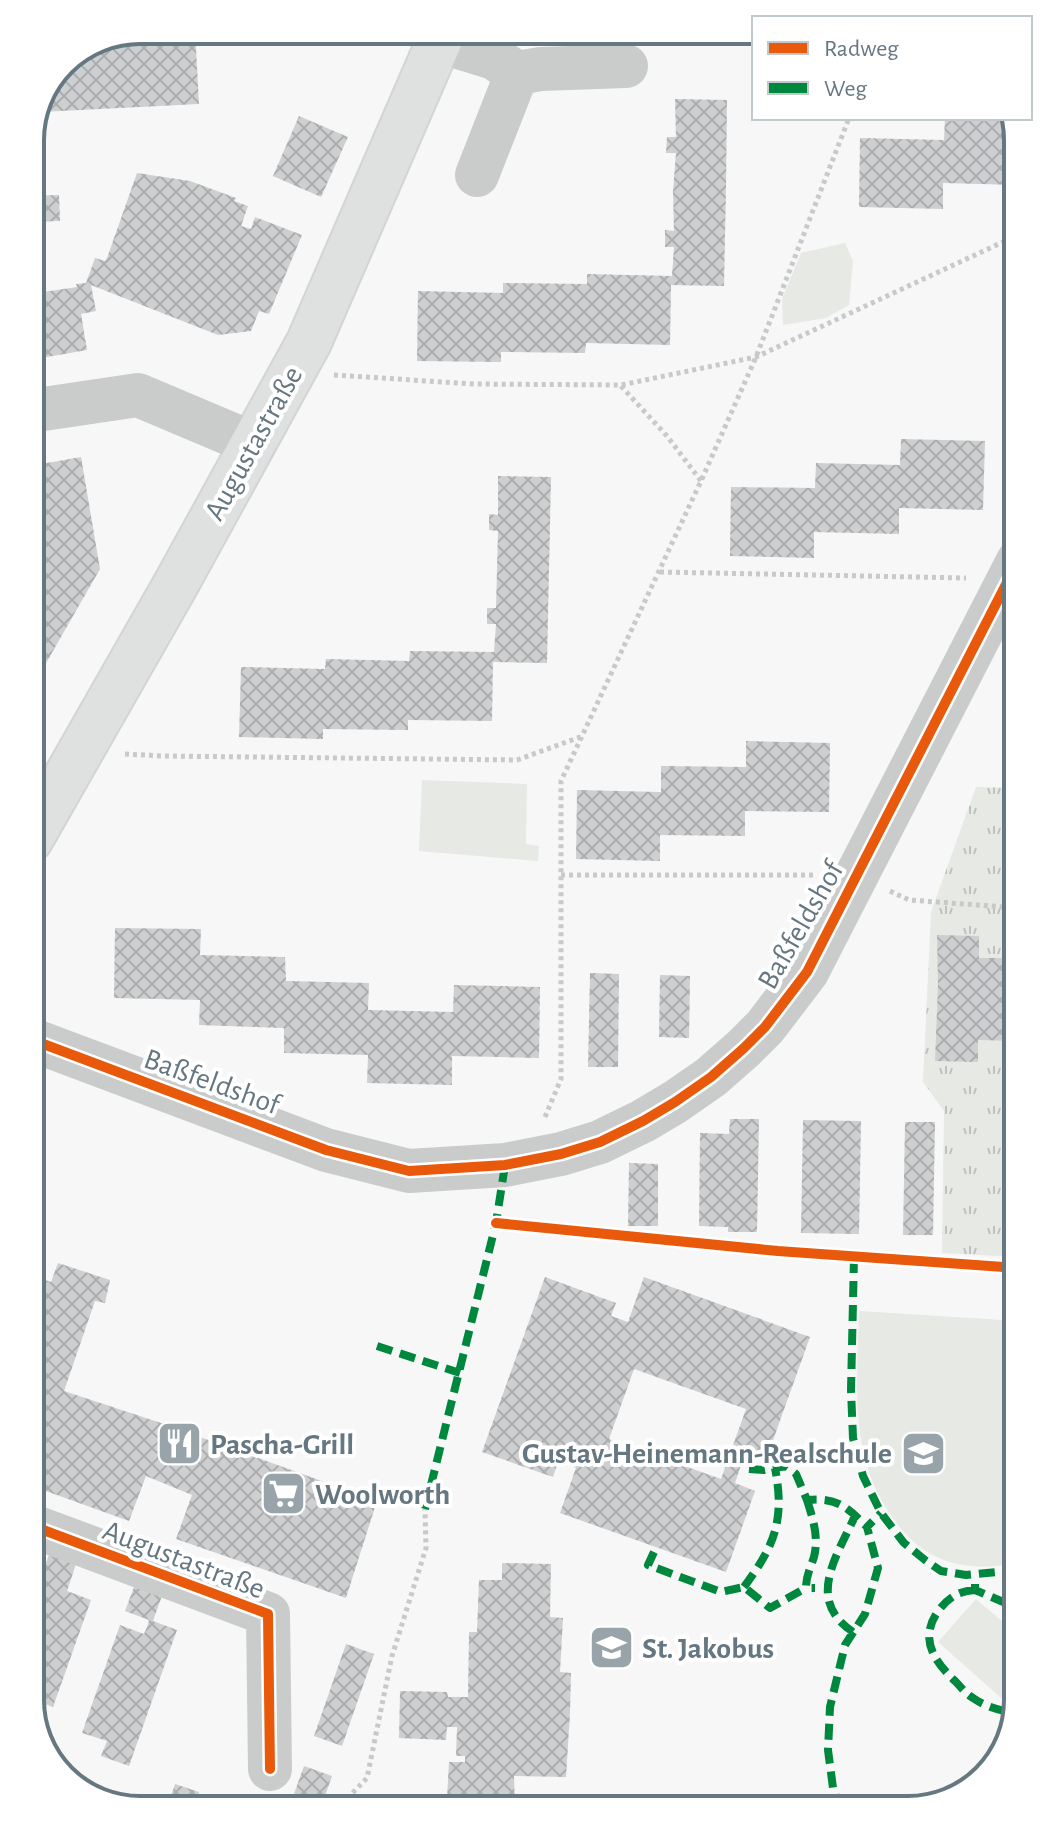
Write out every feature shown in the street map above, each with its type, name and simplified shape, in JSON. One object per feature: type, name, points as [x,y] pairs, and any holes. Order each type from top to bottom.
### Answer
[{"type":"main road","name":"Augustastraße","points":[[44,815],[309,342],[439,44]]},
{"type":"street","points":[[461,44],[494,58],[517,73],[541,69],[626,66]]},
{"type":"street","points":[[477,175],[517,73]]},
{"type":"street","points":[[44,409],[138,395],[254,444]]},
{"type":"street","name":"Baßfeldshof","points":[[44,1044],[340,1153],[409,1171],[524,1163],[600,1142],[654,1115],[711,1077],[765,1027],[807,972],[1004,590]]},
{"type":"street","name":"Augustastraße","points":[[44,1530],[268,1614],[270,1769]]},
{"type":"path","points":[[524,1163],[561,1079],[561,781],[660,572],[756,357],[848,120]]},
{"type":"path","points":[[293,372],[474,384],[621,385],[756,357],[1004,242]]},
{"type":"path","points":[[621,385],[667,436],[701,481]]},
{"type":"path","points":[[660,572],[1004,570]]},
{"type":"path","points":[[80,752],[163,756],[517,760],[584,736]]},
{"type":"path","points":[[561,875],[858,875],[909,900],[1004,907]]},
{"type":"path","points":[[350,1796],[367,1778],[392,1656],[426,1548],[425,1509]]},
{"type":"green space","points":[[845,243],[853,261],[849,305],[826,318],[783,325],[782,299],[801,253]]},
{"type":"green space","points":[[422,780],[527,784],[526,844],[539,846],[538,861],[419,851]]},
{"type":"green space","points":[[976,787],[1004,788],[1004,1256],[942,1253],[944,1111],[923,1082],[931,912]]},
{"type":"green space","points":[[859,1311],[1004,1320],[1004,1565],[971,1566],[943,1560],[917,1544],[886,1508],[864,1456],[857,1371]]},
{"type":"green space","points":[[976,1599],[1004,1623],[1004,1701],[938,1642]]},
{"type":"building","points":[[140,44],[196,44],[199,104],[48,112],[64,82],[77,68],[109,49]]},
{"type":"building","points":[[675,99],[727,100],[724,286],[671,285],[670,345],[586,343],[585,353],[501,352],[501,362],[417,361],[418,291],[503,293],[503,283],[587,284],[587,274],[672,276],[674,247],[665,247],[665,230],[674,231],[676,153],[666,153],[667,137],[676,137]]},
{"type":"building","points":[[299,116],[348,137],[321,197],[273,176]]},
{"type":"building","points":[[945,120],[1002,120],[1004,185],[943,183],[943,209],[859,207],[860,138],[944,140]]},
{"type":"building","points":[[137,173],[190,181],[236,198],[234,201],[248,206],[241,226],[251,229],[255,217],[302,235],[269,314],[259,311],[251,331],[218,335],[91,285],[96,311],[81,314],[87,350],[44,358],[44,292],[86,283],[95,258],[105,261]]},
{"type":"building","points":[[59,195],[60,221],[44,222],[44,196]]},
{"type":"building","points":[[901,439],[985,441],[983,510],[899,508],[899,534],[814,532],[814,558],[730,556],[731,487],[815,488],[816,463],[900,465]]},
{"type":"building","points":[[81,457],[100,569],[44,667],[44,464]]},
{"type":"building","points":[[498,476],[551,477],[547,663],[493,662],[492,721],[408,720],[408,730],[323,729],[323,739],[239,737],[241,667],[325,669],[326,659],[409,661],[410,651],[494,652],[496,624],[487,624],[487,608],[496,608],[498,531],[489,530],[489,514],[498,515]]},
{"type":"building","points":[[746,741],[830,743],[829,812],[745,811],[745,836],[660,835],[660,861],[576,859],[577,790],[661,792],[661,766],[746,767]]},
{"type":"building","points":[[115,928],[201,929],[200,955],[285,957],[286,981],[369,983],[368,1010],[453,1012],[454,985],[540,987],[539,1058],[452,1056],[452,1085],[367,1083],[368,1055],[284,1053],[284,1028],[199,1025],[200,1000],[114,998]]},
{"type":"building","points":[[937,935],[979,936],[979,958],[1004,958],[1004,1041],[978,1040],[978,1062],[935,1061]]},
{"type":"building","points":[[590,973],[619,974],[618,1067],[588,1067]]},
{"type":"building","points":[[660,975],[690,976],[689,1038],[659,1037]]},
{"type":"building","points":[[730,1119],[759,1119],[757,1232],[728,1232],[728,1227],[699,1226],[700,1133],[729,1134]]},
{"type":"building","points":[[803,1120],[861,1121],[859,1234],[801,1233]]},
{"type":"building","points":[[905,1122],[935,1122],[933,1235],[903,1235]]},
{"type":"building","points":[[629,1163],[658,1164],[658,1226],[628,1226]]},
{"type":"building","points":[[58,1263],[110,1280],[105,1303],[95,1301],[64,1391],[377,1501],[346,1598],[176,1539],[192,1495],[146,1476],[129,1521],[44,1490],[44,1280],[51,1282]]},
{"type":"building","points":[[545,1277],[616,1303],[611,1316],[628,1322],[644,1277],[810,1337],[767,1457],[746,1450],[735,1483],[755,1491],[726,1572],[560,1513],[576,1468],[558,1462],[553,1477],[482,1452]],"holes":[[[634,1369],[746,1409],[721,1479],[609,1439]]]},
{"type":"building","points":[[51,1549],[78,1558],[67,1591],[91,1600],[53,1707],[44,1704],[44,1700],[44,1568]]},
{"type":"building","points":[[502,1563],[551,1564],[550,1617],[563,1618],[560,1672],[571,1673],[566,1777],[514,1776],[515,1796],[447,1796],[449,1762],[465,1762],[465,1756],[456,1756],[457,1727],[447,1727],[446,1740],[399,1738],[400,1691],[447,1692],[448,1697],[468,1697],[469,1632],[477,1632],[479,1580],[502,1580]]},
{"type":"building","points":[[136,1582],[163,1593],[153,1621],[177,1630],[129,1766],[101,1756],[107,1741],[82,1733],[120,1625],[144,1634],[147,1627],[149,1620],[125,1611]]},
{"type":"building","points":[[346,1644],[374,1654],[342,1746],[314,1736]]},
{"type":"building","points":[[304,1766],[332,1776],[325,1796],[293,1796]]},
{"type":"building","points":[[175,1784],[199,1792],[198,1796],[171,1796]]},
{"type":"marked path","points":[[425,1509],[496,1223],[505,1165]]},
{"type":"marked path","points":[[854,1257],[851,1390],[853,1438],[863,1476],[881,1513],[904,1543],[941,1571],[966,1575],[1004,1571]]},
{"type":"marked path","points":[[377,1346],[460,1373]]},
{"type":"marked path","points":[[749,1469],[786,1466],[796,1474],[807,1500],[826,1500],[841,1505],[867,1527]]},
{"type":"marked path","points":[[744,1587],[763,1558],[775,1531],[779,1503],[775,1468]]},
{"type":"marked path","points":[[807,1500],[816,1542],[806,1588],[815,1588]]},
{"type":"marked path","points":[[836,1796],[828,1750],[830,1707],[845,1645],[865,1614],[878,1568],[867,1527],[881,1513]]},
{"type":"marked path","points":[[853,1632],[839,1619],[831,1606],[828,1592],[834,1562],[855,1516]]},
{"type":"marked path","points":[[654,1552],[648,1565],[721,1592],[744,1587],[770,1608],[806,1588]]},
{"type":"marked path","points":[[975,1584],[975,1590],[1004,1602]]},
{"type":"marked path","points":[[975,1590],[955,1596],[939,1610],[930,1630],[931,1648],[941,1665],[970,1696],[1003,1710]]},
{"type":"cycle path","points":[[44,1044],[326,1150],[409,1171],[505,1165],[561,1154],[600,1142],[643,1121],[711,1077],[765,1027],[807,972],[1004,588]]},
{"type":"cycle path","points":[[496,1223],[778,1251],[1004,1267]]},
{"type":"cycle path","points":[[44,1530],[268,1614],[270,1769]]},
{"type":"place","name":"Pascha-Grill","points":[[179,1444]]},
{"type":"place","name":"Gustav-Heinemann-Realschule","points":[[923,1453]]},
{"type":"place","name":"Woolworth","points":[[284,1494]]},
{"type":"place","name":"St. Jakobus","points":[[611,1648]]}]
